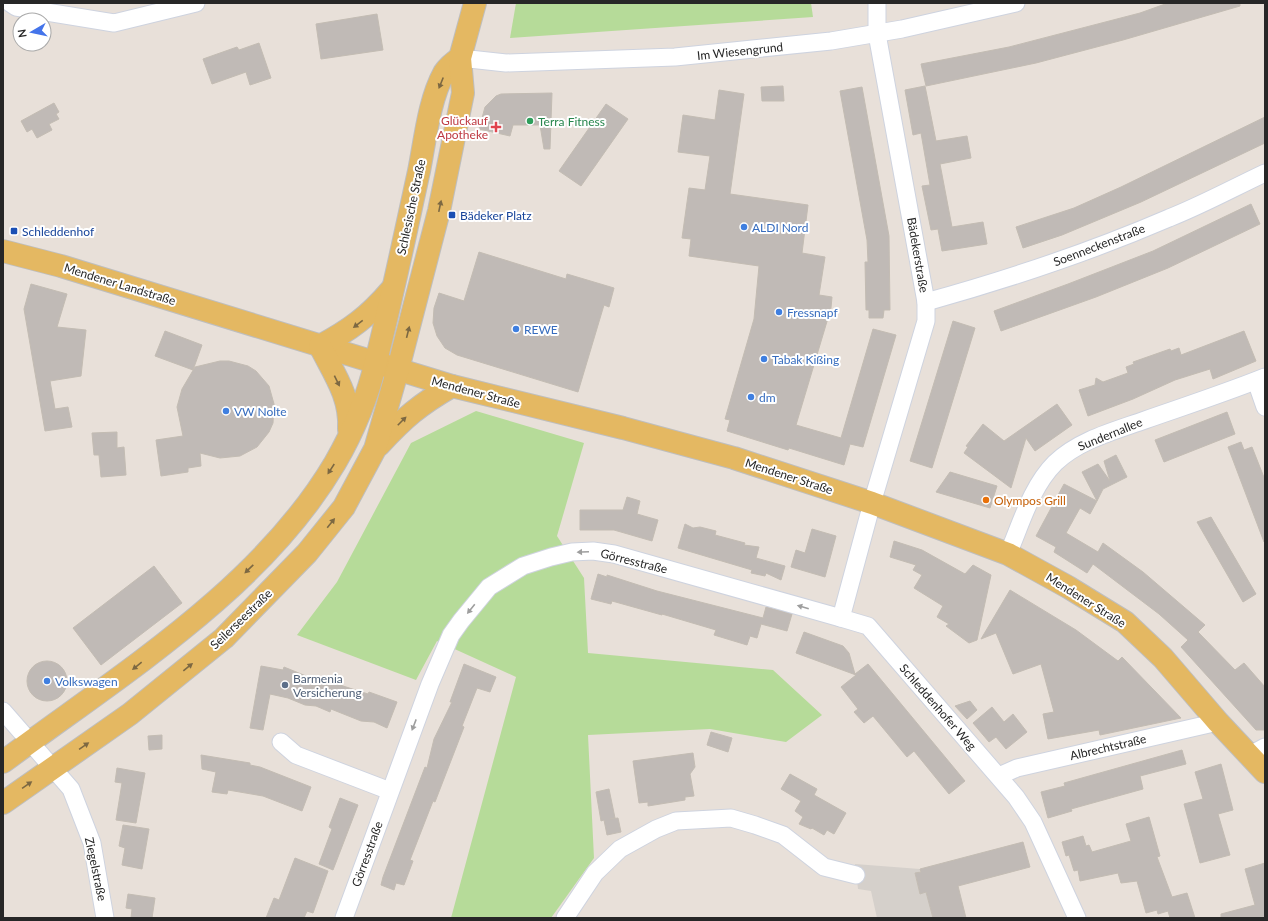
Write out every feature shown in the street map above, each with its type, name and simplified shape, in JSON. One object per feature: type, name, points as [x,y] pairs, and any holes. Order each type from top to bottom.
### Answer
[{"type":"main road","points":[[398,369],[439,211],[464,92],[460,58],[475,3]]},
{"type":"main road","name":"Schlesische Straße","points":[[376,362],[431,113],[445,72],[460,58]]},
{"type":"main road","name":"Mendener Landstraße","points":[[3,250],[61,266],[237,320]]},
{"type":"main road","points":[[349,434],[350,412],[346,397],[320,346],[357,324],[373,311],[394,286]]},
{"type":"main road","name":"Mendener Straße","points":[[237,320],[452,386],[616,426],[734,458],[872,503],[1008,554],[1068,587],[1125,622],[1164,658],[1218,722],[1258,751],[1265,772]]},
{"type":"main road","points":[[3,762],[134,668],[189,624],[275,544],[312,500],[336,462],[365,397],[376,362]]},
{"type":"main road","name":"Seilerseestraße","points":[[3,803],[130,714],[224,638],[312,548],[344,507],[375,449],[398,369]]},
{"type":"main road","points":[[375,449],[414,410],[426,401],[452,386]]},
{"type":"street","points":[[10,3],[16,7],[114,23],[196,3]]},
{"type":"street","name":"Bädekerstraße","points":[[872,503],[926,321],[926,302],[876,34],[877,3]]},
{"type":"street","name":"Im Wiesengrund","points":[[460,58],[506,63],[675,57],[831,41],[876,34],[1016,3]]},
{"type":"street","name":"Soenneckenstraße","points":[[926,302],[978,288],[1062,260],[1170,218],[1265,173]]},
{"type":"street","points":[[1260,379],[1265,407]]},
{"type":"street","name":"Sundernallee","points":[[1008,554],[1029,505],[1044,477],[1055,463],[1073,448],[1108,433],[1260,379]]},
{"type":"street","points":[[841,618],[872,503]]},
{"type":"street","name":"Görresstraße","points":[[344,918],[430,684],[451,635],[489,587],[523,566],[551,556],[572,552],[593,551],[614,554],[841,618]]},
{"type":"street","name":"Schleddenhofer Weg","points":[[841,618],[868,626],[999,776],[1033,822],[1077,918]]},
{"type":"street","name":"Ziegelstraße","points":[[3,711],[71,789],[92,843],[105,918]]},
{"type":"street","name":"Albrechtstraße","points":[[999,776],[1017,768],[1218,722]]},
{"type":"street","points":[[281,742],[296,755],[390,791]]},
{"type":"street","points":[[565,918],[596,873],[620,849],[656,829],[676,821],[731,818],[755,825],[783,836],[824,867],[856,876]]},
{"type":"green space","points":[[516,3],[811,3],[813,17],[510,38]]},
{"type":"green space","points":[[476,411],[584,443],[557,536],[584,578],[588,653],[773,670],[822,715],[786,742],[710,729],[588,735],[594,858],[551,918],[451,918],[516,677],[437,641],[416,680],[297,635],[337,582],[411,443]]},
{"type":"shaded area","points":[[855,864],[920,869],[921,871],[915,874],[920,894],[926,892],[933,918],[877,918],[871,891],[858,889]]},
{"type":"building","points":[[1168,3],[1240,3],[1240,6],[1123,40],[1036,63],[926,86],[921,64],[1009,47],[1140,13]]},
{"type":"building","points":[[377,14],[383,50],[321,59],[316,24]]},
{"type":"building","points":[[259,43],[271,78],[250,85],[246,72],[212,84],[203,59],[237,47],[239,50]]},
{"type":"building","points":[[783,86],[784,101],[762,101],[761,87]]},
{"type":"building","points":[[925,86],[936,141],[967,136],[971,158],[940,164],[952,227],[983,222],[987,244],[942,251],[938,229],[931,230],[922,186],[930,185],[921,133],[913,135],[905,90]]},
{"type":"building","points":[[862,87],[889,236],[890,310],[884,310],[883,318],[869,318],[869,310],[866,310],[865,262],[868,262],[867,240],[840,91]]},
{"type":"building","points":[[719,90],[744,94],[730,194],[808,205],[802,253],[825,257],[819,295],[832,297],[831,308],[796,425],[841,438],[873,329],[896,335],[863,447],[850,444],[844,465],[789,448],[788,450],[727,431],[730,420],[725,419],[754,319],[759,266],[689,256],[691,239],[682,238],[689,188],[705,190],[710,156],[678,152],[683,115],[715,120]]},
{"type":"building","points":[[552,93],[550,149],[544,149],[540,125],[513,125],[510,136],[479,129],[485,107],[496,96],[501,94]]},
{"type":"building","points":[[54,103],[59,112],[56,114],[59,119],[49,124],[52,130],[37,138],[32,129],[27,132],[21,121]]},
{"type":"building","points":[[606,104],[628,119],[581,186],[559,171]]},
{"type":"building","points":[[1265,117],[1265,143],[1141,202],[1062,235],[1023,248],[1016,227],[1074,208],[1121,187]]},
{"type":"building","points":[[1251,204],[1260,224],[1168,268],[1096,297],[1001,331],[994,311],[1153,251]]},
{"type":"building","name":"REWE","points":[[479,252],[566,279],[567,274],[614,288],[609,307],[604,305],[578,392],[457,355],[445,348],[437,336],[433,323],[434,308],[439,293],[464,301]]},
{"type":"building","points":[[31,284],[67,294],[57,327],[86,330],[81,376],[50,381],[55,409],[68,407],[72,427],[45,431],[24,309]]},
{"type":"building","points":[[953,321],[975,328],[932,468],[910,461]]},
{"type":"building","points":[[165,331],[202,345],[193,370],[155,356]]},
{"type":"building","points":[[1244,331],[1256,361],[1213,379],[1210,369],[1175,380],[1133,399],[1088,416],[1079,390],[1095,385],[1096,378],[1103,382],[1128,373],[1126,367],[1134,364],[1133,362],[1170,349],[1171,351],[1179,348],[1181,355]]},
{"type":"building","name":"VW Nolte","points":[[220,361],[229,361],[248,366],[256,371],[269,386],[274,404],[273,423],[269,432],[257,447],[240,456],[220,458],[200,453],[201,466],[188,468],[188,472],[161,476],[156,440],[183,436],[177,407],[182,389],[195,367]]},
{"type":"building","points":[[1057,404],[1072,425],[1035,451],[1026,438],[1011,488],[964,453],[968,447],[966,446],[983,424],[1004,441]]},
{"type":"building","points":[[1227,412],[1235,434],[1164,462],[1155,440]]},
{"type":"building","points":[[117,432],[117,448],[124,447],[126,475],[101,477],[99,455],[94,455],[92,433]]},
{"type":"building","points":[[1241,442],[1244,450],[1252,447],[1265,480],[1265,542],[1228,447]]},
{"type":"building","points":[[1116,455],[1127,477],[1103,489],[1097,501],[1082,472],[1098,464],[1110,481],[1104,461]]},
{"type":"building","points":[[950,472],[997,486],[990,508],[936,492]]},
{"type":"building","points":[[1064,484],[1097,501],[1090,514],[1080,508],[1066,533],[1098,552],[1103,543],[1143,572],[1205,625],[1198,632],[1235,670],[1244,663],[1265,687],[1265,730],[1256,730],[1181,647],[1188,640],[1159,614],[1093,564],[1087,573],[1054,552],[1056,547],[1036,536]]},
{"type":"building","points":[[627,497],[640,501],[637,514],[658,520],[652,541],[614,530],[580,530],[580,510],[623,510]]},
{"type":"building","points":[[1211,517],[1256,594],[1243,602],[1197,522]]},
{"type":"building","points":[[685,524],[693,528],[700,527],[716,531],[715,535],[745,543],[744,545],[759,547],[756,558],[785,566],[781,580],[766,573],[765,576],[751,573],[752,570],[678,548]]},
{"type":"building","points":[[812,529],[836,536],[825,577],[791,567],[796,550],[805,553]]},
{"type":"building","points":[[894,541],[922,550],[965,574],[973,565],[991,575],[977,640],[969,643],[946,626],[949,624],[937,617],[943,606],[914,588],[922,575],[913,570],[916,565],[890,557]]},
{"type":"building","points":[[154,566],[182,603],[101,665],[73,628]]},
{"type":"building","points":[[598,574],[607,577],[607,575],[657,591],[763,618],[766,607],[792,614],[787,631],[761,624],[757,638],[750,636],[747,645],[714,635],[716,630],[662,614],[612,601],[611,604],[591,599]]},
{"type":"building","points":[[1010,590],[1076,630],[1118,661],[1122,657],[1181,718],[1100,735],[1099,730],[1048,739],[1043,714],[1054,712],[1041,664],[1013,674],[996,633],[981,639]]},
{"type":"building","points":[[804,632],[843,646],[849,653],[855,674],[868,664],[965,781],[949,794],[914,751],[907,757],[873,716],[864,723],[854,712],[858,709],[841,687],[856,675],[796,653]]},
{"type":"building","name":"Volkswagen","points":[[47,661],[61,667],[67,681],[61,695],[47,701],[33,695],[27,681],[33,667]]},
{"type":"building","points":[[464,664],[496,677],[490,692],[477,688],[462,726],[464,727],[435,802],[433,801],[410,860],[413,861],[404,885],[396,883],[394,890],[381,885],[383,877],[425,767],[427,768],[434,739],[452,702],[450,702]]},
{"type":"building","points":[[261,666],[283,670],[284,667],[311,678],[312,676],[368,694],[369,692],[397,702],[387,728],[374,722],[361,721],[331,709],[330,712],[316,706],[305,705],[288,698],[270,694],[263,730],[250,728]]},
{"type":"building","points":[[970,701],[977,710],[967,719],[955,706]]},
{"type":"building","points":[[992,707],[1004,722],[1013,714],[1027,732],[1006,749],[996,737],[989,742],[973,723]]},
{"type":"building","points":[[711,732],[732,738],[728,752],[707,745]]},
{"type":"building","points":[[162,735],[162,749],[149,750],[148,736]]},
{"type":"building","points":[[1182,750],[1186,764],[1140,776],[1143,789],[1071,809],[1072,811],[1048,818],[1041,792],[1065,786],[1064,783]]},
{"type":"building","points":[[693,753],[695,767],[690,774],[694,796],[685,797],[685,800],[648,806],[648,802],[639,803],[633,761]]},
{"type":"building","points":[[201,755],[250,763],[250,765],[260,767],[311,787],[302,811],[263,796],[228,790],[227,794],[212,792],[216,772],[202,769]]},
{"type":"building","points":[[1221,764],[1233,810],[1218,814],[1230,855],[1200,863],[1184,804],[1203,799],[1195,772]]},
{"type":"building","points":[[117,768],[145,773],[136,823],[116,820],[122,783],[115,782]]},
{"type":"building","points":[[790,774],[817,789],[814,795],[846,813],[834,834],[827,830],[824,835],[812,828],[811,829],[799,824],[803,817],[795,811],[801,801],[781,789]]},
{"type":"building","points":[[609,789],[615,818],[610,819],[618,818],[621,832],[607,835],[604,820],[601,821],[596,792]]},
{"type":"building","points":[[340,798],[358,805],[333,870],[319,864],[332,829],[329,827]]},
{"type":"building","points":[[1149,817],[1160,856],[1157,857],[1172,897],[1187,893],[1195,918],[1170,918],[1168,911],[1158,914],[1157,910],[1146,913],[1137,881],[1121,883],[1118,873],[1080,881],[1078,870],[1074,871],[1069,855],[1066,856],[1062,842],[1083,836],[1086,846],[1089,845],[1092,852],[1131,841],[1126,824]]},
{"type":"building","points":[[123,825],[149,829],[142,869],[122,865],[125,848],[119,846]]},
{"type":"building","points":[[1023,842],[1030,867],[958,886],[966,918],[933,918],[926,892],[920,894],[915,873],[921,872],[920,869]]},
{"type":"building","points":[[295,858],[328,871],[313,913],[307,911],[304,918],[266,918],[274,898],[279,900]]},
{"type":"building","points":[[1265,863],[1265,918],[1221,918],[1221,914],[1255,905],[1245,869]]},
{"type":"building","points":[[128,894],[155,898],[152,918],[131,918],[132,909],[126,908]]},
{"type":"place","name":"Terra Fitness","points":[[530,121]]},
{"type":"place","name":"Glückauf Apotheke","points":[[496,127]]},
{"type":"place","name":"Bädeker Platz","points":[[452,215]]},
{"type":"place","name":"ALDI Nord","points":[[744,227]]},
{"type":"place","name":"Schleddenhof","points":[[14,231]]},
{"type":"place","name":"Fressnapf","points":[[779,312]]},
{"type":"place","name":"REWE","points":[[516,329]]},
{"type":"place","name":"Tabak Kißing","points":[[764,359]]},
{"type":"place","name":"dm","points":[[751,397]]},
{"type":"place","name":"VW Nolte","points":[[226,411]]},
{"type":"place","name":"Olympos Grill","points":[[986,500]]},
{"type":"place","name":"Volkswagen","points":[[47,681]]},
{"type":"place","name":"Barmenia Versicherung","points":[[285,685]]}]
